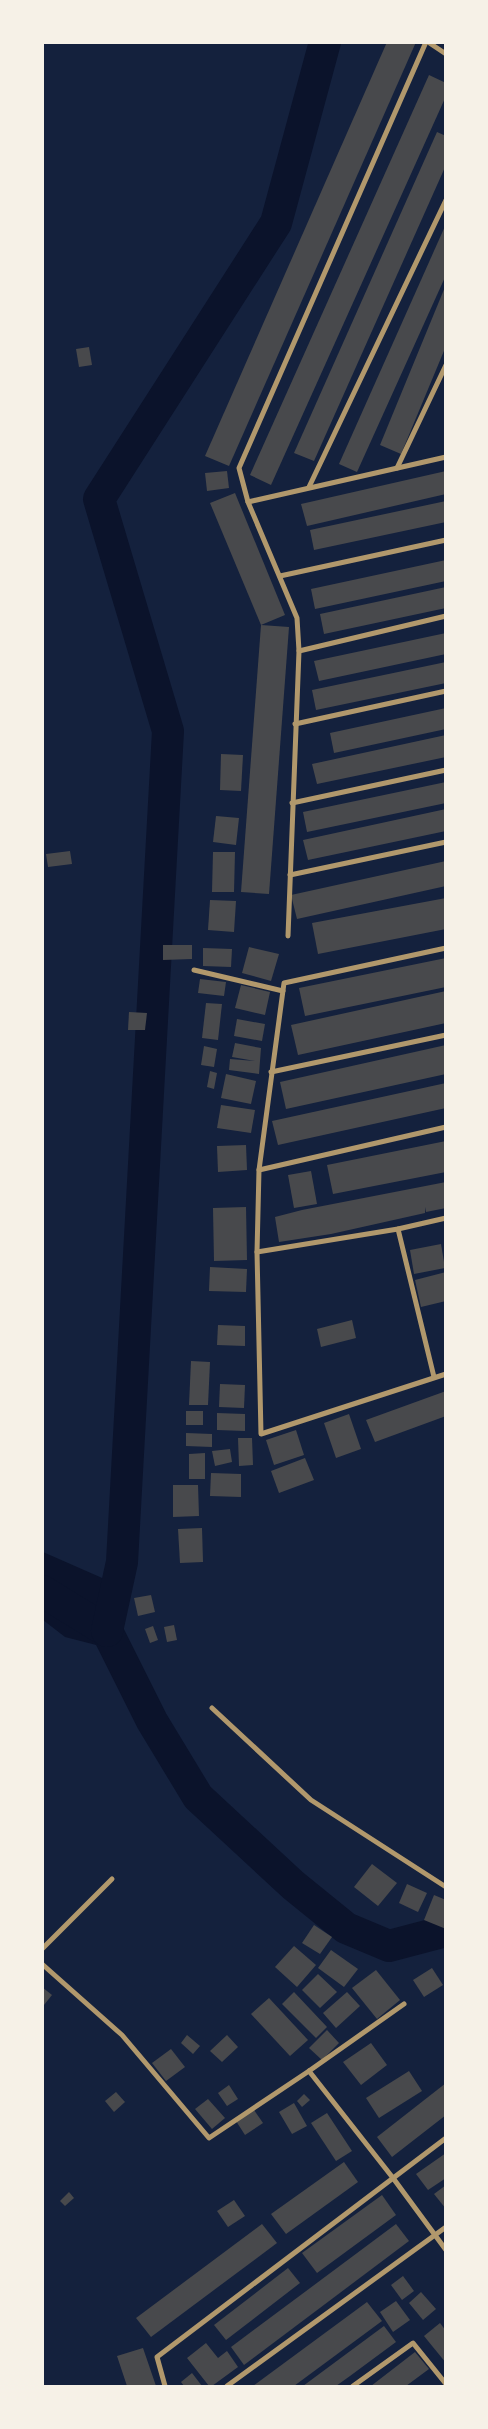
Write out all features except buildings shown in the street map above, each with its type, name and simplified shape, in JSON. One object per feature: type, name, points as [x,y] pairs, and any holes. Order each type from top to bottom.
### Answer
[{"type":"street","points":[[288,936],[299,651],[297,618],[248,502],[239,468],[427,42],[446,54]]},
{"type":"street","points":[[309,487],[446,200]]},
{"type":"street","points":[[398,468],[446,365]]},
{"type":"street","points":[[248,502],[446,457]]},
{"type":"street","points":[[280,576],[446,540]]},
{"type":"street","points":[[299,651],[446,616]]},
{"type":"street","points":[[295,724],[446,691]]},
{"type":"street","points":[[292,804],[446,770]]},
{"type":"street","points":[[290,875],[446,842]]},
{"type":"street","points":[[446,948],[284,983],[259,1170],[258,1252],[261,1434],[446,1374]]},
{"type":"street","points":[[194,970],[283,992]]},
{"type":"street","points":[[271,1072],[446,1035]]},
{"type":"street","points":[[259,1170],[446,1127]]},
{"type":"street","points":[[258,1252],[398,1229],[446,1218]]},
{"type":"street","points":[[398,1229],[434,1377]]},
{"type":"street","points":[[212,1708],[311,1800],[446,1887]]},
{"type":"street","points":[[42,1948],[112,1879]]},
{"type":"street","points":[[44,1967],[122,2035],[209,2138],[404,2004]]},
{"type":"street","points":[[309,2071],[393,2178],[446,2250]]},
{"type":"street","points":[[165,2386],[157,2358],[446,2138]]},
{"type":"street","points":[[227,2386],[446,2227]]},
{"type":"street","points":[[352,2386],[413,2342],[446,2384]]},
{"type":"water","points":[[43,1552],[109,1581],[104,1647],[65,1637],[43,1620]]},
{"type":"waterway","points":[[107,1631],[122,1562],[168,731],[99,499],[276,223],[325,42]]},
{"type":"waterway","points":[[42,1591],[107,1631],[152,1721],[198,1797],[293,1885],[346,1928],[389,1946],[446,1931]]}]
